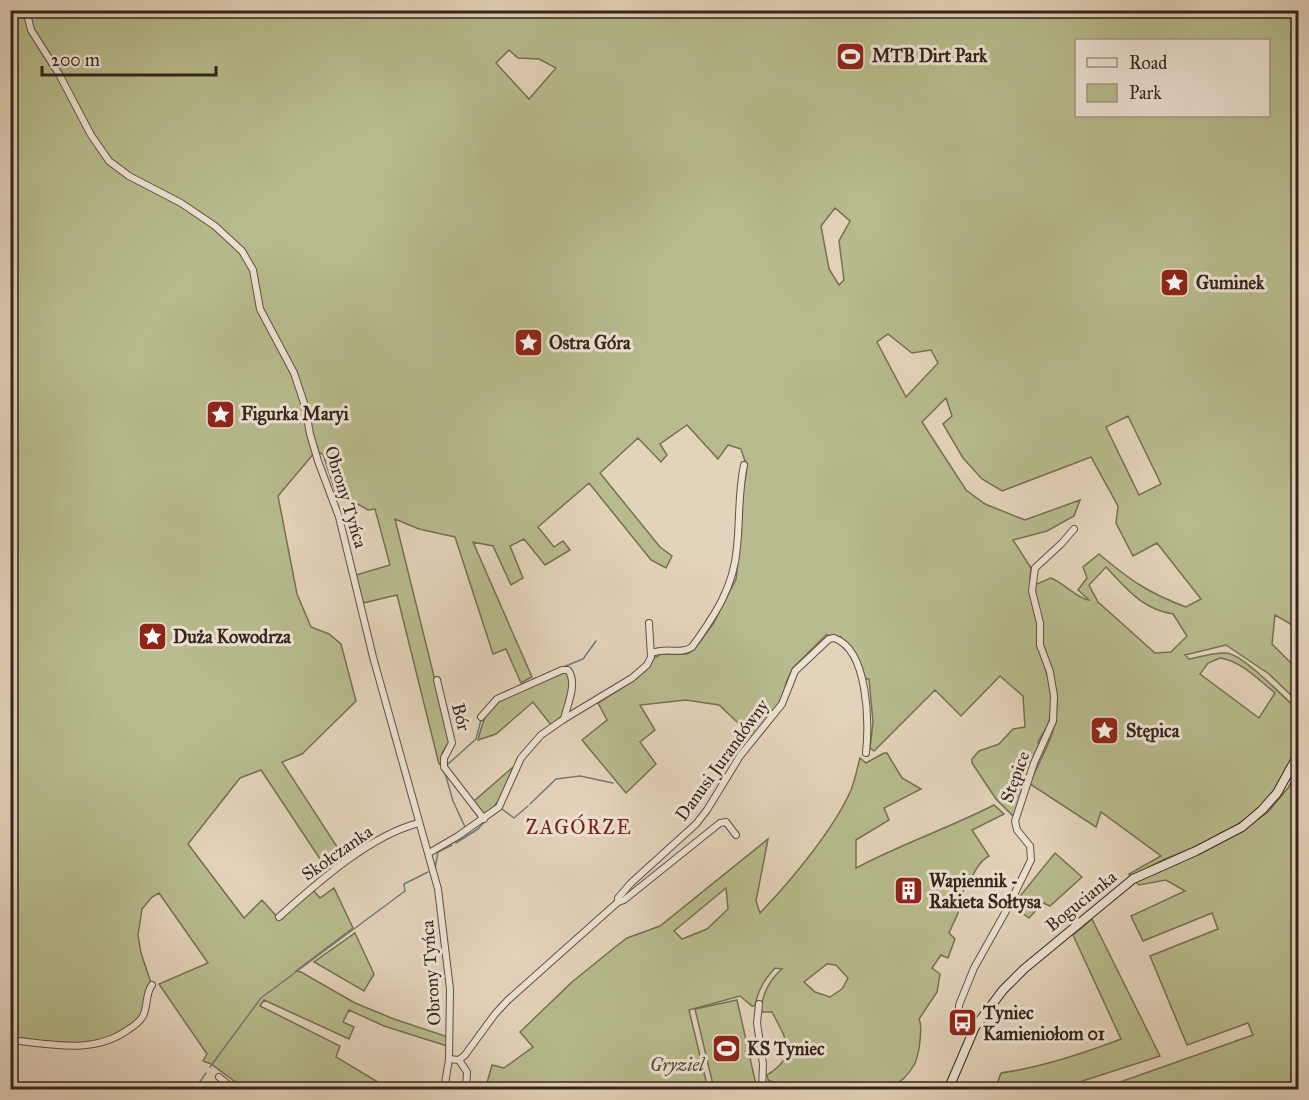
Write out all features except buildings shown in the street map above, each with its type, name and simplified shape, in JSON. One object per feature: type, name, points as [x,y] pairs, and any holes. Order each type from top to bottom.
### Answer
[{"type":"street","name":"Obrony Tyńca","points":[[26,10],[31,30],[59,74],[91,135],[109,161],[129,176],[181,203],[215,226],[242,251],[253,270],[260,309],[294,373],[305,406],[318,461],[339,517],[373,657],[429,853],[442,909],[450,989],[449,1059],[444,1089]]},
{"type":"street","points":[[652,653],[661,650],[687,650],[692,647],[725,597],[737,548],[738,502],[744,465]]},
{"type":"street","name":"Stępice","points":[[975,1027],[959,1012],[959,1005],[974,968],[1031,860],[1030,846],[1017,830],[1015,821],[1031,771],[1053,721],[1054,696],[1050,672],[1040,645],[1040,623],[1032,591],[1035,568],[1074,529]]},
{"type":"street","points":[[429,853],[499,807],[521,758],[530,747],[564,719],[632,678],[646,665],[652,653],[649,623]]},
{"type":"street","name":"Danusi Jurandówny","points":[[459,1060],[508,1000],[618,902],[618,898],[631,883],[696,824],[740,756],[782,704],[795,671],[829,639],[834,638],[843,643],[859,667],[868,709],[866,753]]},
{"type":"street","points":[[481,717],[497,699],[562,670],[568,670],[573,683],[564,719]]},
{"type":"street","name":"Bór","points":[[436,680],[452,742],[444,758],[444,766],[484,819]]},
{"type":"street","name":"Bogucianka","points":[[948,1089],[975,1027],[1003,990],[1024,969],[1133,879],[1242,827],[1277,793],[1299,755]]},
{"type":"street","points":[[618,902],[624,900],[720,823],[726,822],[736,835]]},
{"type":"street","name":"Skołczanka","points":[[279,917],[312,888],[363,850],[394,832],[419,823]]},
{"type":"street","points":[[10,1040],[75,1046],[89,1045],[117,1037],[144,1015],[147,993],[152,985]]},
{"type":"street","points":[[759,1004],[757,1023],[763,1062],[762,1089]]},
{"type":"street","points":[[449,1059],[459,1060],[467,1072],[466,1089]]},
{"type":"street","points":[[219,1077],[236,1089]]},
{"type":"green space","points":[[587,10],[590,18],[601,10],[1298,11],[1298,632],[1289,623],[1275,615],[1272,644],[1298,670],[1298,702],[1298,744],[1293,765],[1263,807],[1219,837],[1165,859],[1130,877],[1129,874],[1161,856],[1101,812],[1096,827],[1030,784],[1050,739],[1057,713],[1055,683],[1042,645],[1039,651],[1050,685],[1051,712],[1047,726],[1038,742],[1040,748],[1016,813],[1012,815],[996,799],[972,763],[972,759],[979,751],[999,744],[1013,729],[1025,727],[1023,696],[1000,676],[961,716],[935,690],[874,751],[870,748],[873,722],[869,679],[864,679],[857,660],[841,637],[826,635],[793,668],[786,683],[782,704],[752,736],[719,705],[686,700],[640,705],[655,730],[640,742],[656,764],[626,793],[582,740],[607,720],[598,703],[636,679],[654,658],[661,654],[687,654],[694,650],[713,624],[736,579],[741,505],[747,467],[741,449],[728,445],[718,459],[687,425],[660,444],[667,455],[661,462],[638,438],[600,473],[660,547],[672,556],[666,568],[651,560],[589,483],[538,527],[554,547],[563,541],[570,550],[545,565],[524,539],[510,546],[523,578],[511,585],[493,546],[473,542],[532,677],[521,683],[506,649],[493,654],[455,537],[419,529],[395,519],[450,741],[442,753],[441,765],[397,595],[363,603],[356,575],[390,565],[375,509],[368,510],[335,491],[323,454],[315,452],[278,496],[297,594],[311,627],[329,634],[341,644],[356,701],[302,754],[282,762],[345,859],[328,871],[261,770],[240,778],[188,844],[244,918],[262,900],[279,919],[313,890],[320,898],[334,888],[353,928],[296,971],[355,1003],[448,1037],[447,1046],[384,1026],[349,1010],[343,1022],[354,1027],[349,1039],[264,1000],[260,1006],[340,1046],[336,1057],[378,1082],[375,1089],[293,1089],[284,1083],[279,1089],[245,1089],[211,1064],[203,1061],[207,1054],[159,984],[208,963],[159,893],[152,897],[142,909],[138,935],[141,953],[151,983],[142,1013],[132,1025],[116,1036],[88,1044],[11,1039],[10,11]],"holes":[[[509,50],[518,58],[539,59],[556,68],[529,99],[496,63]],[[835,208],[850,221],[839,241],[844,280],[839,285],[829,269],[821,226]],[[888,334],[912,353],[931,350],[938,363],[906,397],[877,342]],[[946,398],[952,416],[943,424],[963,458],[982,479],[1002,491],[1091,457],[1118,506],[1116,523],[1133,556],[1157,543],[1201,599],[1186,607],[1173,602],[1140,585],[1099,554],[1083,567],[1087,578],[1078,590],[1089,600],[1051,578],[1037,584],[1030,578],[1031,568],[1013,540],[1047,531],[1074,516],[1080,500],[1025,520],[985,504],[966,490],[922,422]],[[1128,416],[1161,484],[1139,495],[1106,427]],[[1106,567],[1144,603],[1152,608],[1173,614],[1187,636],[1171,652],[1155,653],[1098,602],[1089,585]],[[1226,645],[1269,674],[1298,702],[1296,708],[1262,676],[1233,655],[1217,653],[1189,659],[1185,655]],[[1220,658],[1228,660],[1249,672],[1275,693],[1259,718],[1200,674],[1208,663]]]},
{"type":"green space","points":[[566,672],[571,683],[562,716],[551,725],[533,702],[496,734],[478,740],[482,724],[495,704],[526,686]]},
{"type":"green space","name":"Gryziel","points":[[887,753],[902,778],[921,789],[884,808],[889,820],[856,840],[856,868],[994,805],[1004,814],[972,830],[989,856],[976,869],[959,896],[958,913],[949,933],[955,939],[948,958],[941,955],[932,968],[940,974],[937,992],[919,1019],[920,1035],[916,1061],[901,1081],[890,1087],[862,1090],[791,1089],[768,1080],[767,1075],[783,1061],[787,1046],[772,1012],[760,1012],[767,988],[782,969],[775,968],[762,986],[755,1006],[740,996],[689,1010],[708,1089],[485,1090],[492,1065],[504,1068],[533,1047],[520,1032],[572,982],[627,938],[660,926],[768,839],[756,901],[760,913],[823,838],[851,790],[860,758],[866,763]],"holes":[[[726,888],[728,909],[707,929],[682,939],[674,931]],[[827,964],[836,965],[848,978],[842,989],[830,997],[815,992],[804,982]]]},
{"type":"green space","points":[[513,767],[496,805],[485,815],[479,811],[473,802]]},
{"type":"green space","points":[[1298,771],[1298,1089],[1092,1090],[1253,1035],[1248,1023],[1187,1045],[1150,956],[1218,929],[1212,913],[1143,941],[1131,916],[1185,891],[1166,880],[1139,885],[1136,882],[1244,829],[1268,812],[1288,788]]},
{"type":"green space","points":[[1055,853],[1082,877],[1050,906],[1043,903],[1029,918],[1012,906]]},
{"type":"green space","points":[[1092,919],[1160,1056],[1070,1085],[1070,1089],[995,1089],[1001,1073],[1062,1059],[1121,1039],[1073,935]]},
{"type":"green space","points":[[355,933],[374,974],[364,991],[314,962]]},
{"type":"green space","name":"KS Tyniec","points":[[737,1000],[757,1089],[714,1089],[695,1009]]},
{"type":"waterway","points":[[563,667],[583,659],[596,641]]},
{"type":"waterway","points":[[507,691],[536,678]]},
{"type":"waterway","points":[[447,765],[476,739],[481,720]]},
{"type":"waterway","points":[[445,773],[453,801],[465,827]]},
{"type":"waterway","points":[[530,804],[556,779],[580,776],[613,783]]},
{"type":"waterway","points":[[456,843],[478,829],[502,809],[514,818],[528,806]]},
{"type":"waterway","points":[[435,868],[438,852],[452,845]]},
{"type":"waterway","points":[[210,1067],[261,998],[405,891],[404,884],[428,872]]},
{"type":"waterway","points":[[194,1090],[206,1073]]},
{"type":"place","name":"MTB Dirt Park","points":[[851,56]]},
{"type":"place","name":"Guminek","points":[[1175,283]]},
{"type":"place","name":"Ostra Góra","points":[[528,343]]},
{"type":"place","name":"Figurka Maryi","points":[[220,414]]},
{"type":"place","name":"Duża Kowodrza","points":[[152,637]]},
{"type":"place","name":"Stępica","points":[[1105,731]]},
{"type":"place","name":"Wapiennik - Rakieta Sołtysa","points":[[908,891]]},
{"type":"place","name":"Tyniec Kamieniołom 01","points":[[962,1023]]},
{"type":"place","name":"KS Tyniec","points":[[726,1049]]},
{"type":"district","name":"ZAGÓRZE","points":[[579,827]]}]
